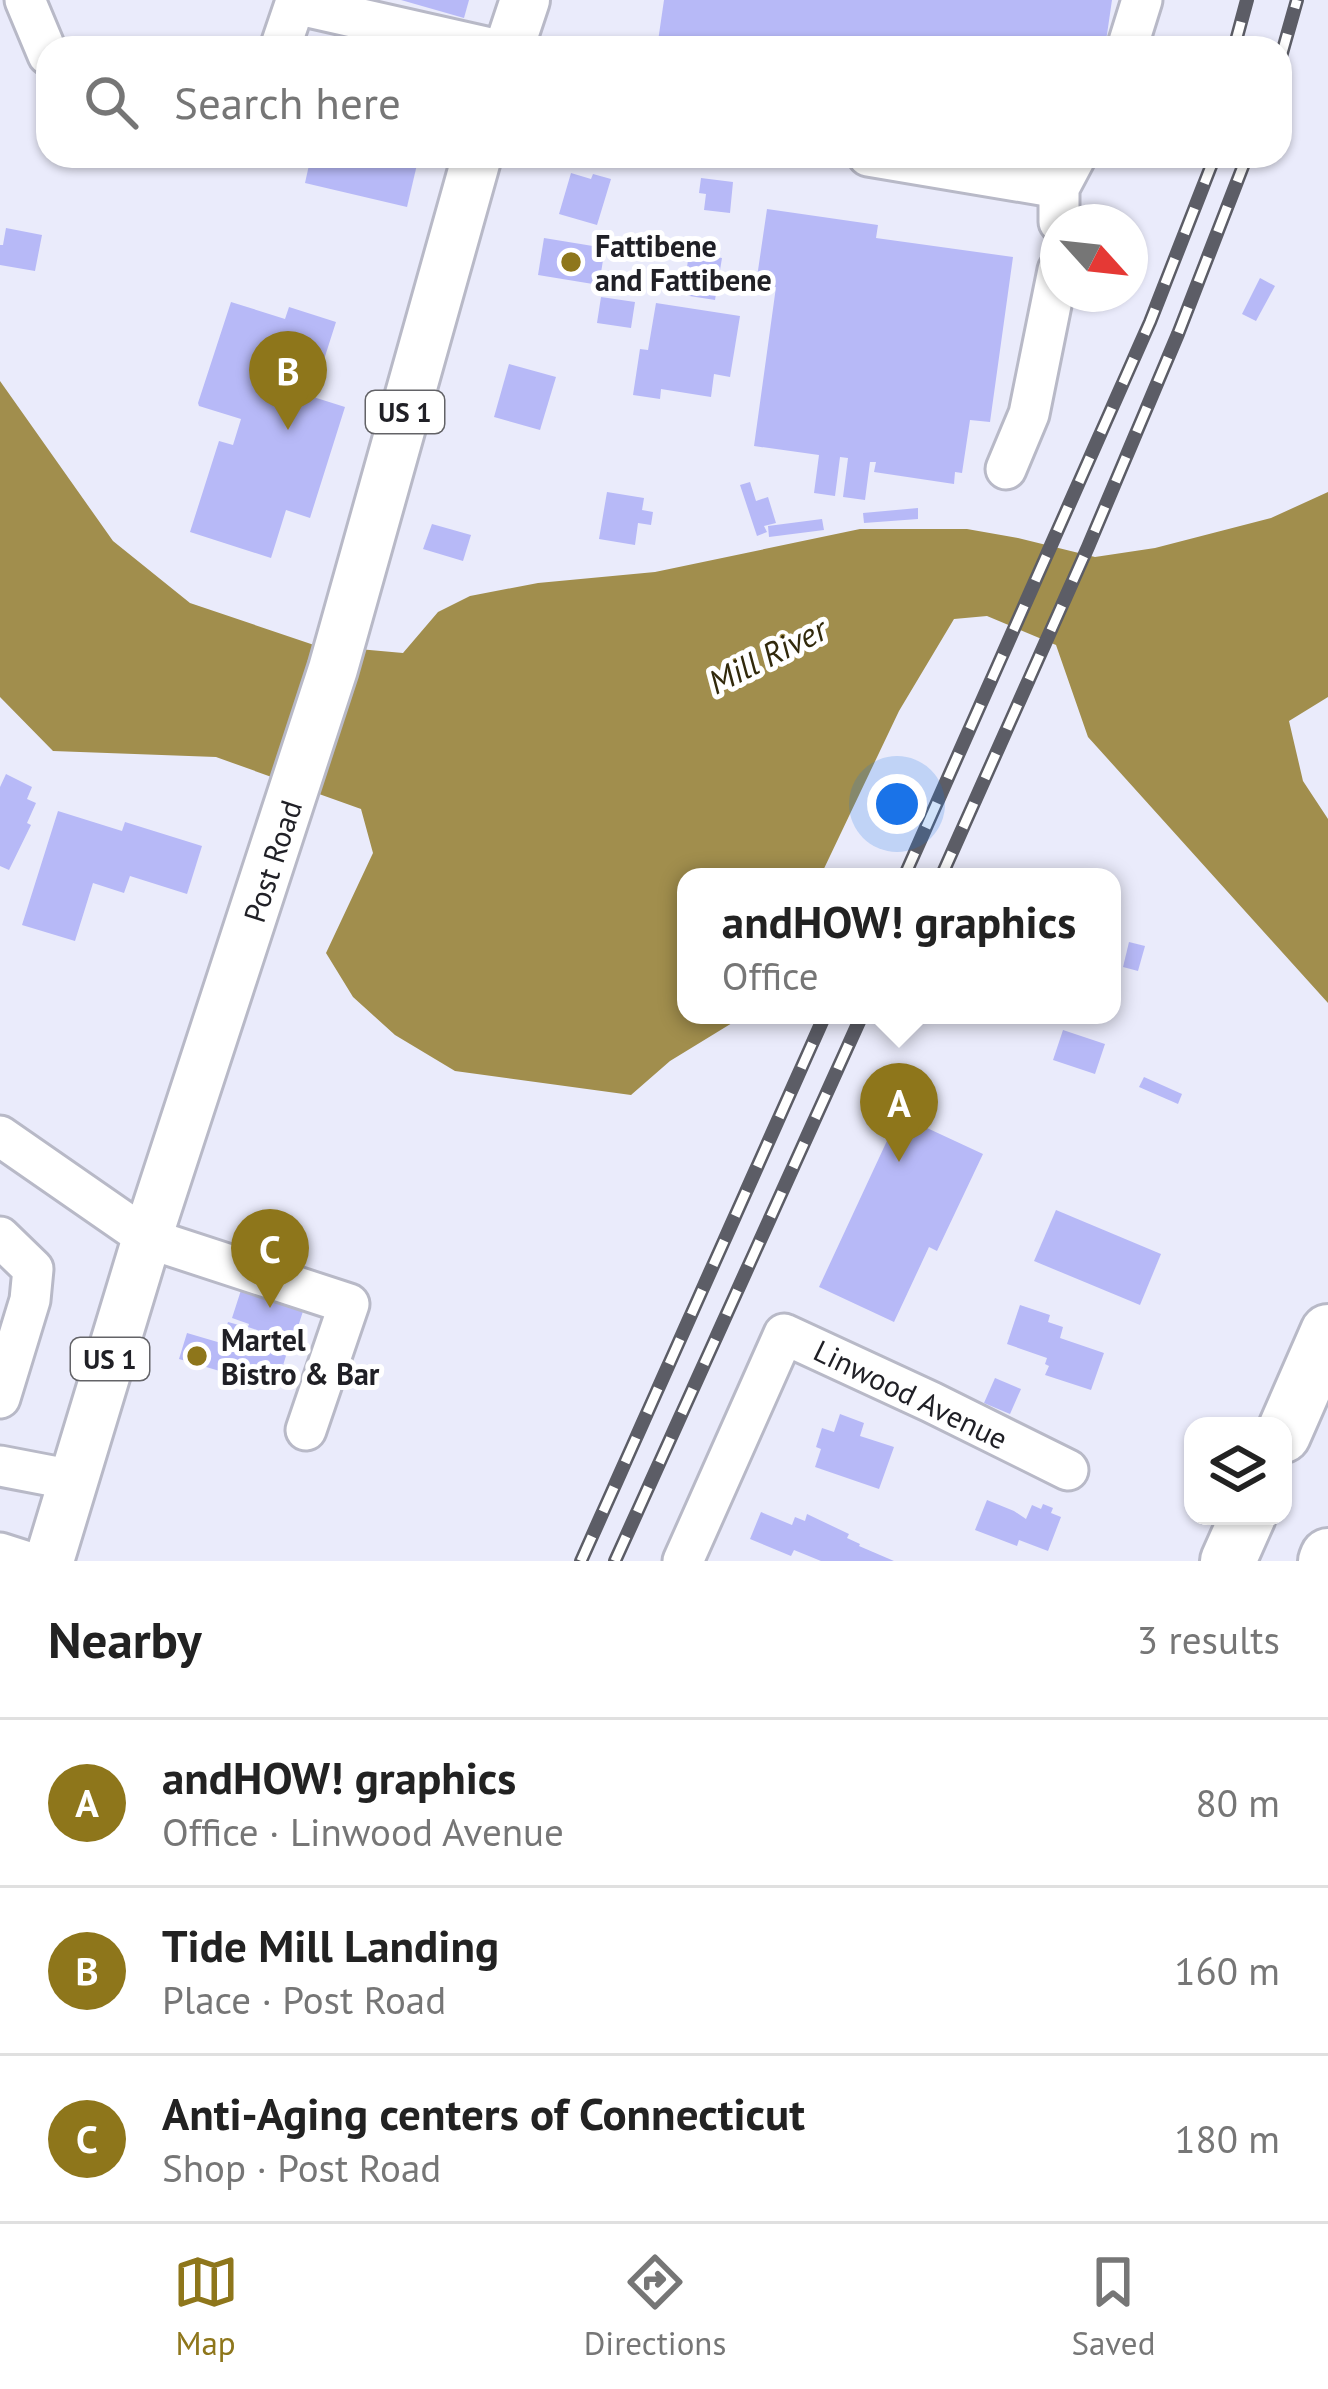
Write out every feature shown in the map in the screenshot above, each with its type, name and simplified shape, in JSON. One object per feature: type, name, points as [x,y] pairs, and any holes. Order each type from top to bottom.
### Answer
[{"type":"highway","points":[[1291,1417],[1328,1332]]},
{"type":"highway","points":[[1228,1561],[1244,1525]]},
{"type":"main road","points":[[513,36],[525,0]]},
{"type":"main road","name":"Post Road","points":[[49,1561],[147,1238],[333,669],[474,168]]},
{"type":"street","points":[[25,0],[40,36]]},
{"type":"street","points":[[1131,36],[1142,0]]},
{"type":"street","points":[[284,36],[295,4],[437,36]]},
{"type":"street","points":[[942,168],[1065,188]]},
{"type":"street","points":[[1006,469],[1030,414],[1050,312]]},
{"type":"street","points":[[0,1136],[147,1238],[350,1304],[306,1430]]},
{"type":"street","points":[[0,1237],[33,1269],[30,1300],[0,1398]]},
{"type":"street","name":"Linwood Avenue","points":[[683,1561],[784,1334],[1068,1470]]},
{"type":"street","points":[[1,1464],[74,1480]]},
{"type":"street","points":[[0,1552],[25,1561]]},
{"type":"water","name":"Mill River","points":[[0,381],[113,541],[190,603],[314,645],[403,653],[438,612],[470,596],[538,583],[655,572],[860,529],[967,529],[1095,557],[1155,548],[1271,518],[1328,492],[1328,697],[1289,721],[1303,781],[1328,819],[1328,1003],[1088,737],[1056,645],[987,616],[954,619],[899,711],[824,868],[677,868],[677,1024],[730,1024],[670,1061],[631,1095],[455,1071],[395,1035],[353,997],[326,953],[373,853],[361,809],[216,757],[53,751],[0,697]]},
{"type":"building","points":[[401,0],[469,0],[464,18]]},
{"type":"building","points":[[664,0],[1112,0],[1107,36],[659,36]]},
{"type":"building","points":[[308,168],[416,168],[407,207],[305,183]]},
{"type":"building","points":[[571,173],[611,179],[597,225],[559,214]]},
{"type":"building","points":[[701,178],[733,182],[730,213],[704,210]]},
{"type":"building","points":[[767,209],[878,225],[876,238],[1013,257],[990,422],[970,420],[962,473],[955,472],[954,484],[874,472],[876,462],[870,462],[865,500],[843,497],[848,458],[840,457],[835,496],[814,493],[819,455],[754,446],[776,287],[756,284]]},
{"type":"building","points":[[6,228],[42,235],[35,271],[0,265]]},
{"type":"building","name":"Fattibene and Fattibene","points":[[544,238],[605,248],[599,285],[538,275]]},
{"type":"building","points":[[689,253],[722,258],[715,300],[683,295]]},
{"type":"building","points":[[1260,278],[1275,286],[1256,321],[1242,314]]},
{"type":"building","points":[[601,297],[635,302],[631,328],[597,323]]},
{"type":"building","points":[[231,302],[285,319],[289,307],[336,322],[307,395],[345,407],[310,518],[286,510],[271,558],[190,532],[219,441],[233,445],[241,419],[198,403]]},
{"type":"building","points":[[656,303],[740,316],[730,377],[714,374],[711,397],[661,389],[660,399],[633,395],[640,349],[648,350]]},
{"type":"building","points":[[509,364],[556,377],[540,430],[494,417]]},
{"type":"building","points":[[750,482],[756,501],[768,497],[776,523],[764,526],[767,532],[757,536],[740,485]]},
{"type":"building","points":[[607,492],[644,498],[642,510],[653,512],[651,525],[638,523],[635,545],[599,539]]},
{"type":"building","points":[[918,508],[918,519],[864,523],[863,513]]},
{"type":"building","points":[[822,519],[824,530],[769,537],[768,526]]},
{"type":"building","points":[[432,524],[471,535],[463,561],[423,549]]},
{"type":"building","points":[[6,774],[32,787],[27,799],[36,803],[9,870],[0,866],[0,787]]},
{"type":"building","points":[[58,811],[122,831],[125,822],[202,846],[187,894],[130,876],[124,893],[93,883],[75,941],[22,925]]},
{"type":"building","points":[[1129,942],[1145,946],[1138,971],[1123,967]]},
{"type":"building","points":[[1063,1030],[1105,1044],[1095,1074],[1053,1060]]},
{"type":"building","points":[[1144,1077],[1182,1094],[1178,1104],[1139,1087]]},
{"type":"building","points":[[899,1115],[983,1154],[937,1251],[929,1247],[894,1322],[819,1287]]},
{"type":"building","points":[[1056,1210],[1161,1254],[1140,1305],[1034,1261]]},
{"type":"building","points":[[243,1284],[307,1299],[293,1342],[232,1318]]},
{"type":"building","points":[[1020,1305],[1050,1315],[1048,1322],[1063,1327],[1060,1338],[1104,1353],[1091,1390],[1045,1375],[1047,1358],[1007,1344]]},
{"type":"building","points":[[228,1322],[290,1343],[280,1375],[268,1371],[264,1384],[179,1359],[187,1333],[221,1343]]},
{"type":"building","points":[[995,1378],[1021,1389],[1010,1414],[984,1403]]},
{"type":"building","points":[[840,1414],[864,1423],[860,1436],[894,1447],[879,1489],[815,1467],[822,1428],[834,1432]]},
{"type":"building","points":[[987,1500],[1026,1519],[1032,1505],[1053,1508],[1051,1513],[1061,1517],[1048,1551],[1019,1540],[1017,1546],[975,1530]]},
{"type":"building","points":[[761,1512],[792,1525],[795,1517],[805,1521],[807,1514],[894,1561],[821,1561],[794,1550],[791,1556],[750,1539]]},
{"type":"railway","points":[[1237,36],[1247,0]]},
{"type":"railway","points":[[1287,36],[1297,0]]},
{"type":"railway","points":[[908,868],[1150,322],[1210,168]]},
{"type":"railway","points":[[945,868],[1088,547],[1242,168]]},
{"type":"railway","points":[[581,1561],[821,1024]]},
{"type":"railway","points":[[615,1561],[858,1024]]},
{"type":"place","name":"Fattibene and Fattibene","points":[[571,262]]},
{"type":"place","name":"Tide Mill Landing","points":[[288,430]]},
{"type":"place","name":"andHOW! graphics","points":[[899,1162]]},
{"type":"place","name":"Anti-Aging centers of Connecticut","points":[[270,1308]]},
{"type":"place","name":"Martel Bistro & Bar","points":[[197,1356]]}]
